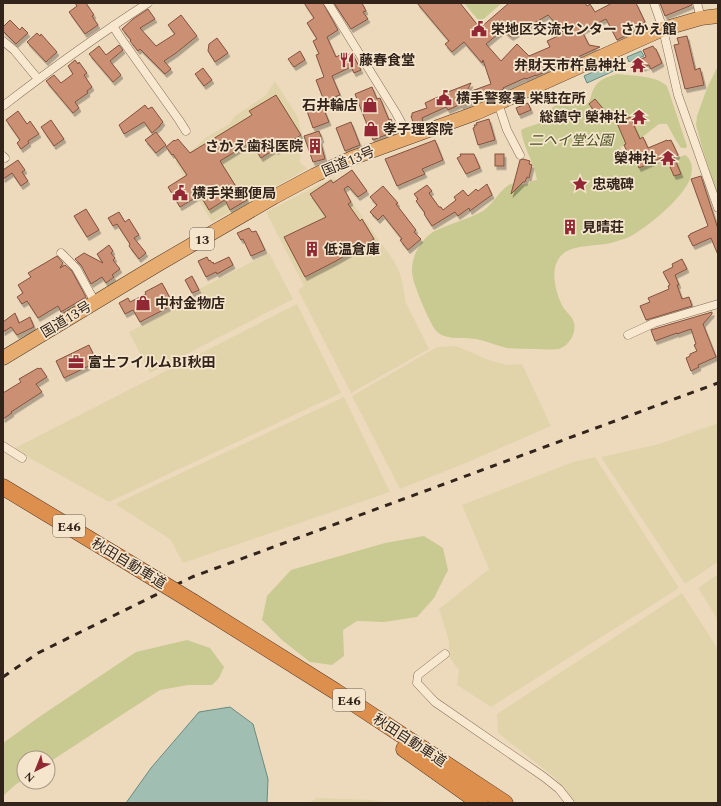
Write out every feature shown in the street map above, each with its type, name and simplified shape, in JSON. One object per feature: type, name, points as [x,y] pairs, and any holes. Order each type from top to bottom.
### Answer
[{"type":"highway","name":"国道13号","points":[[3,358],[274,197],[315,175],[352,158],[476,113],[663,29],[701,18],[718,16]]},
{"type":"highway","name":"秋田自動車道","points":[[3,487],[193,602],[335,691],[505,803]]},
{"type":"highway","name":"秋田自動車道","points":[[193,602],[334,699],[480,803]]},
{"type":"street","points":[[3,106],[38,79],[148,3]]},
{"type":"street","points":[[328,3],[409,137]]},
{"type":"street","points":[[654,3],[663,29],[678,95],[718,208]]},
{"type":"street","points":[[697,3],[701,18]]},
{"type":"street","points":[[113,26],[180,120],[186,131]]},
{"type":"street","points":[[3,40],[14,50],[38,79]]},
{"type":"street","points":[[498,103],[507,130],[520,155]]},
{"type":"street","points":[[61,253],[76,268],[95,302]]},
{"type":"street","points":[[628,335],[654,323],[718,304]]},
{"type":"street","points":[[3,446],[22,458]]},
{"type":"street","points":[[445,654],[418,675],[417,683],[434,702],[544,776],[559,789],[570,803]]},
{"type":"shaded area","points":[[641,51],[644,56],[629,62],[627,57]]},
{"type":"shaded area","points":[[615,62],[618,69],[587,83],[584,76]]},
{"type":"shaded area","points":[[275,81],[298,117],[302,133],[300,162],[307,169],[212,222],[175,161],[196,147],[205,138],[229,124],[235,116],[265,96]]},
{"type":"shaded area","points":[[334,177],[394,261],[401,276],[406,303],[429,349],[351,393],[298,290],[304,286],[266,212]]},
{"type":"shaded area","points":[[269,253],[293,299],[150,373],[129,332],[202,295],[199,289]]},
{"type":"shaded area","points":[[297,304],[341,393],[109,502],[13,449]]},
{"type":"shaded area","points":[[456,346],[489,360],[507,365],[522,364],[551,426],[466,463],[400,489],[352,396],[437,347]]},
{"type":"shaded area","points":[[344,397],[390,492],[183,563],[170,539],[115,504]]},
{"type":"shaded area","points":[[718,423],[718,562],[685,584],[601,457],[659,444]]},
{"type":"shaded area","points":[[595,457],[679,588],[491,707],[457,685],[459,670],[449,657],[449,641],[439,609],[489,569],[462,505],[573,462]]},
{"type":"shaded area","points":[[718,574],[718,620],[698,588]]},
{"type":"shaded area","points":[[682,593],[718,649],[718,803],[573,803],[555,778],[498,733],[497,714]]},
{"type":"shaded area","points":[[230,707],[253,724],[268,779],[267,803],[126,803],[151,768],[199,712]]},
{"type":"shaded area","points":[[317,798],[371,800],[393,803],[308,803]]},
{"type":"green space","points":[[464,3],[502,3],[480,22]]},
{"type":"green space","points":[[718,66],[718,197],[696,125],[697,116],[707,88]]},
{"type":"green space","name":"二ヘイ堂公園","points":[[617,74],[650,78],[662,82],[667,86],[687,146],[686,148],[681,148],[667,124],[659,124],[636,142],[620,147],[627,161],[649,165],[663,164],[685,155],[691,162],[692,169],[690,179],[686,187],[672,204],[635,234],[611,243],[574,248],[568,250],[559,258],[556,264],[554,279],[560,301],[572,318],[574,324],[574,333],[570,341],[563,347],[559,349],[507,348],[476,339],[447,337],[437,332],[424,308],[412,275],[413,259],[424,239],[433,232],[481,212],[509,185],[528,184],[537,180],[521,130],[542,122],[556,105],[575,103],[586,105],[597,83]]},
{"type":"green space","points":[[424,536],[443,548],[448,570],[434,598],[417,617],[384,622],[357,621],[343,630],[344,656],[332,665],[310,662],[282,640],[262,620],[267,596],[291,570],[385,543]]},
{"type":"green space","points":[[187,640],[210,648],[224,667],[219,678],[212,685],[188,685],[160,690],[56,758],[56,750],[16,750],[16,784],[3,796],[3,743],[136,652]]},
{"type":"building","points":[[75,3],[86,3],[94,15],[92,16],[98,25],[85,34],[69,12],[77,6]]},
{"type":"building","points":[[304,3],[323,3],[338,30],[327,37],[336,57],[342,54],[343,56],[345,54],[346,56],[352,53],[361,70],[354,73],[351,67],[332,76],[340,95],[324,101],[316,80],[324,77],[316,55],[319,54],[313,41],[317,39],[307,23],[314,18]]},
{"type":"building","points":[[334,3],[362,3],[366,11],[363,12],[368,19],[351,29]]},
{"type":"building","points":[[417,3],[460,3],[480,28],[509,3],[585,3],[587,6],[590,4],[595,12],[612,3],[636,3],[645,22],[628,32],[629,34],[617,40],[606,19],[582,31],[589,45],[600,47],[536,76],[525,78],[503,88],[504,89],[461,106],[461,104],[448,110],[446,107],[422,118],[423,121],[414,125],[411,116],[412,113],[427,108],[425,103],[471,83],[466,93],[491,84],[483,60],[482,63],[464,42],[452,52],[445,44],[449,41]],"holes":[[[548,15],[564,33],[547,41],[550,47],[529,56],[517,44],[501,61],[486,44],[503,30],[511,37]]]},
{"type":"building","points":[[660,3],[692,3],[692,5],[665,16]]},
{"type":"building","points":[[148,9],[155,19],[140,28],[156,46],[175,34],[168,25],[181,15],[197,36],[164,61],[171,69],[165,74],[140,49],[138,51],[122,29],[133,19]]},
{"type":"building","points":[[10,20],[20,30],[22,27],[28,33],[16,44],[3,31],[3,27]]},
{"type":"building","points":[[37,33],[40,36],[41,34],[57,52],[46,62],[27,42]]},
{"type":"building","points":[[687,36],[695,70],[700,68],[704,85],[685,89],[674,45],[679,44],[677,38]]},
{"type":"building","points":[[217,38],[228,53],[215,62],[208,51],[209,44]]},
{"type":"building","points":[[119,45],[123,50],[110,61],[121,75],[113,82],[89,54],[99,46],[106,55]]},
{"type":"building","points":[[653,46],[656,49],[662,63],[651,69],[649,65],[637,70],[633,62],[646,57],[643,50]]},
{"type":"building","points":[[300,51],[305,60],[294,67],[288,59]]},
{"type":"building","points":[[75,60],[78,64],[79,62],[87,73],[84,75],[92,87],[87,91],[88,93],[75,102],[79,108],[73,113],[46,81],[54,75],[61,83],[73,74],[68,66]]},
{"type":"building","points":[[203,68],[212,80],[204,86],[195,74]]},
{"type":"building","points":[[372,87],[377,99],[380,98],[389,120],[391,119],[396,131],[373,140],[355,94]]},
{"type":"building","points":[[276,95],[301,135],[276,151],[275,149],[261,158],[251,142],[220,161],[240,193],[243,191],[247,200],[230,210],[225,200],[209,210],[200,195],[180,207],[168,187],[187,175],[173,154],[172,155],[166,147],[174,140],[175,141],[178,139],[190,153],[252,115],[249,111]]},
{"type":"building","points":[[595,99],[606,112],[599,117],[589,104]]},
{"type":"building","points":[[528,103],[531,110],[519,115],[516,108]]},
{"type":"building","points":[[145,105],[148,109],[152,107],[163,122],[152,133],[144,122],[124,134],[119,125]]},
{"type":"building","points":[[322,105],[329,122],[313,128],[307,111]]},
{"type":"building","points":[[18,111],[27,124],[30,121],[39,134],[28,141],[29,143],[21,149],[17,143],[20,140],[6,120]]},
{"type":"building","points":[[630,117],[640,139],[643,137],[648,148],[667,140],[671,140],[678,155],[674,157],[681,174],[674,176],[667,160],[663,162],[661,158],[639,168],[632,153],[628,154],[624,145],[626,144],[617,123]]},
{"type":"building","points":[[489,119],[495,140],[478,145],[473,128],[475,127],[474,125]]},
{"type":"building","points":[[51,120],[64,139],[54,146],[41,127]]},
{"type":"building","points":[[351,122],[360,145],[345,151],[336,128]]},
{"type":"building","name":"さかえ歯科医院","points":[[319,131],[322,139],[320,140],[325,159],[313,162],[304,136]]},
{"type":"building","points":[[156,132],[166,145],[156,153],[145,140]]},
{"type":"building","points":[[435,140],[443,160],[422,169],[425,174],[397,186],[385,159]]},
{"type":"building","points":[[460,154],[474,154],[480,168],[466,174],[457,158],[461,156]]},
{"type":"building","points":[[495,154],[504,154],[504,166],[495,166]]},
{"type":"building","points":[[523,159],[530,161],[529,164],[532,165],[529,178],[527,177],[525,182],[523,182],[511,194],[520,160]]},
{"type":"building","points":[[18,160],[25,170],[22,172],[28,181],[21,186],[12,173],[3,179],[3,170]]},
{"type":"building","points":[[352,170],[367,191],[358,197],[348,186],[344,189],[351,202],[348,204],[360,221],[362,219],[374,239],[305,277],[284,237],[326,217],[310,194],[331,180],[333,183]]},
{"type":"building","points":[[701,176],[718,229],[718,255],[711,238],[693,246],[688,236],[708,226],[691,179]]},
{"type":"building","points":[[487,184],[492,195],[470,211],[469,208],[458,216],[455,212],[432,226],[416,201],[418,199],[414,194],[427,185],[432,191],[429,193],[443,210],[456,200],[454,197],[463,190],[468,196],[476,189],[478,191]]},
{"type":"building","points":[[383,186],[398,203],[396,204],[416,230],[414,232],[421,239],[408,250],[400,240],[402,239],[383,215],[378,220],[370,212],[377,205],[370,197]]},
{"type":"building","points":[[86,209],[99,230],[87,237],[74,216]]},
{"type":"building","points":[[119,212],[125,222],[129,219],[139,235],[134,238],[146,253],[139,259],[129,246],[130,244],[117,224],[113,226],[108,218]]},
{"type":"building","points":[[249,228],[252,232],[256,231],[265,250],[251,256],[243,239],[241,240],[237,233]]},
{"type":"building","points":[[109,245],[113,251],[111,253],[115,258],[113,260],[120,269],[112,275],[114,277],[106,283],[102,277],[91,284],[81,265],[75,259],[84,253],[103,263],[97,254]]},
{"type":"building","points":[[57,256],[63,263],[60,268],[65,265],[72,271],[86,297],[61,312],[58,306],[38,318],[27,301],[22,304],[17,297],[23,293],[18,285],[31,277],[28,273]]},
{"type":"building","points":[[207,257],[209,261],[210,260],[214,264],[229,257],[233,265],[217,274],[216,272],[206,277],[198,261]]},
{"type":"building","points":[[682,259],[687,269],[675,275],[679,285],[677,285],[682,299],[689,297],[692,306],[646,320],[640,306],[650,302],[648,298],[669,289],[668,286],[670,285],[663,272],[673,267],[672,264]]},
{"type":"building","points":[[192,276],[199,290],[192,293],[185,280]]},
{"type":"building","name":"中村金物店","points":[[162,283],[170,298],[165,300],[169,307],[140,322],[133,310],[125,314],[119,303],[128,298],[130,302],[146,294],[145,292]]},
{"type":"building","points":[[712,312],[703,324],[716,357],[698,365],[699,367],[691,371],[686,358],[690,356],[690,354],[697,351],[694,345],[696,344],[691,329],[655,341],[651,330]]},
{"type":"building","points":[[15,313],[19,323],[30,317],[34,327],[17,335],[11,327],[3,332],[3,322]]},
{"type":"building","name":"富士フイルムBI秋田","points":[[89,345],[97,362],[64,378],[56,361]]},
{"type":"building","points":[[38,368],[41,368],[47,377],[36,384],[42,392],[11,412],[12,413],[3,419],[3,393],[21,382],[19,379]]},
{"type":"railway","points":[[3,677],[38,653],[192,577],[718,383]]},
{"type":"place","name":"栄地区交流センター さかえ館","points":[[479,29]]},
{"type":"place","name":"藤春食堂","points":[[347,60]]},
{"type":"place","name":"弁財天市杵島神社","points":[[638,65]]},
{"type":"place","name":"横手警察署 栄駐在所","points":[[444,98]]},
{"type":"place","name":"石井輪店","points":[[370,105]]},
{"type":"place","name":"総鎮守 榮神社","points":[[639,117]]},
{"type":"place","name":"孝子理容院","points":[[371,129]]},
{"type":"place","name":"さかえ歯科医院","points":[[315,146]]},
{"type":"place","name":"榮神社","points":[[668,158]]},
{"type":"place","name":"忠魂碑","points":[[580,184]]},
{"type":"place","name":"横手栄郵便局","points":[[180,193]]},
{"type":"place","name":"見晴荘","points":[[570,227]]},
{"type":"place","name":"低温倉庫","points":[[312,249]]},
{"type":"place","name":"中村金物店","points":[[143,303]]},
{"type":"place","name":"富士フイルムBI秋田","points":[[76,362]]}]
